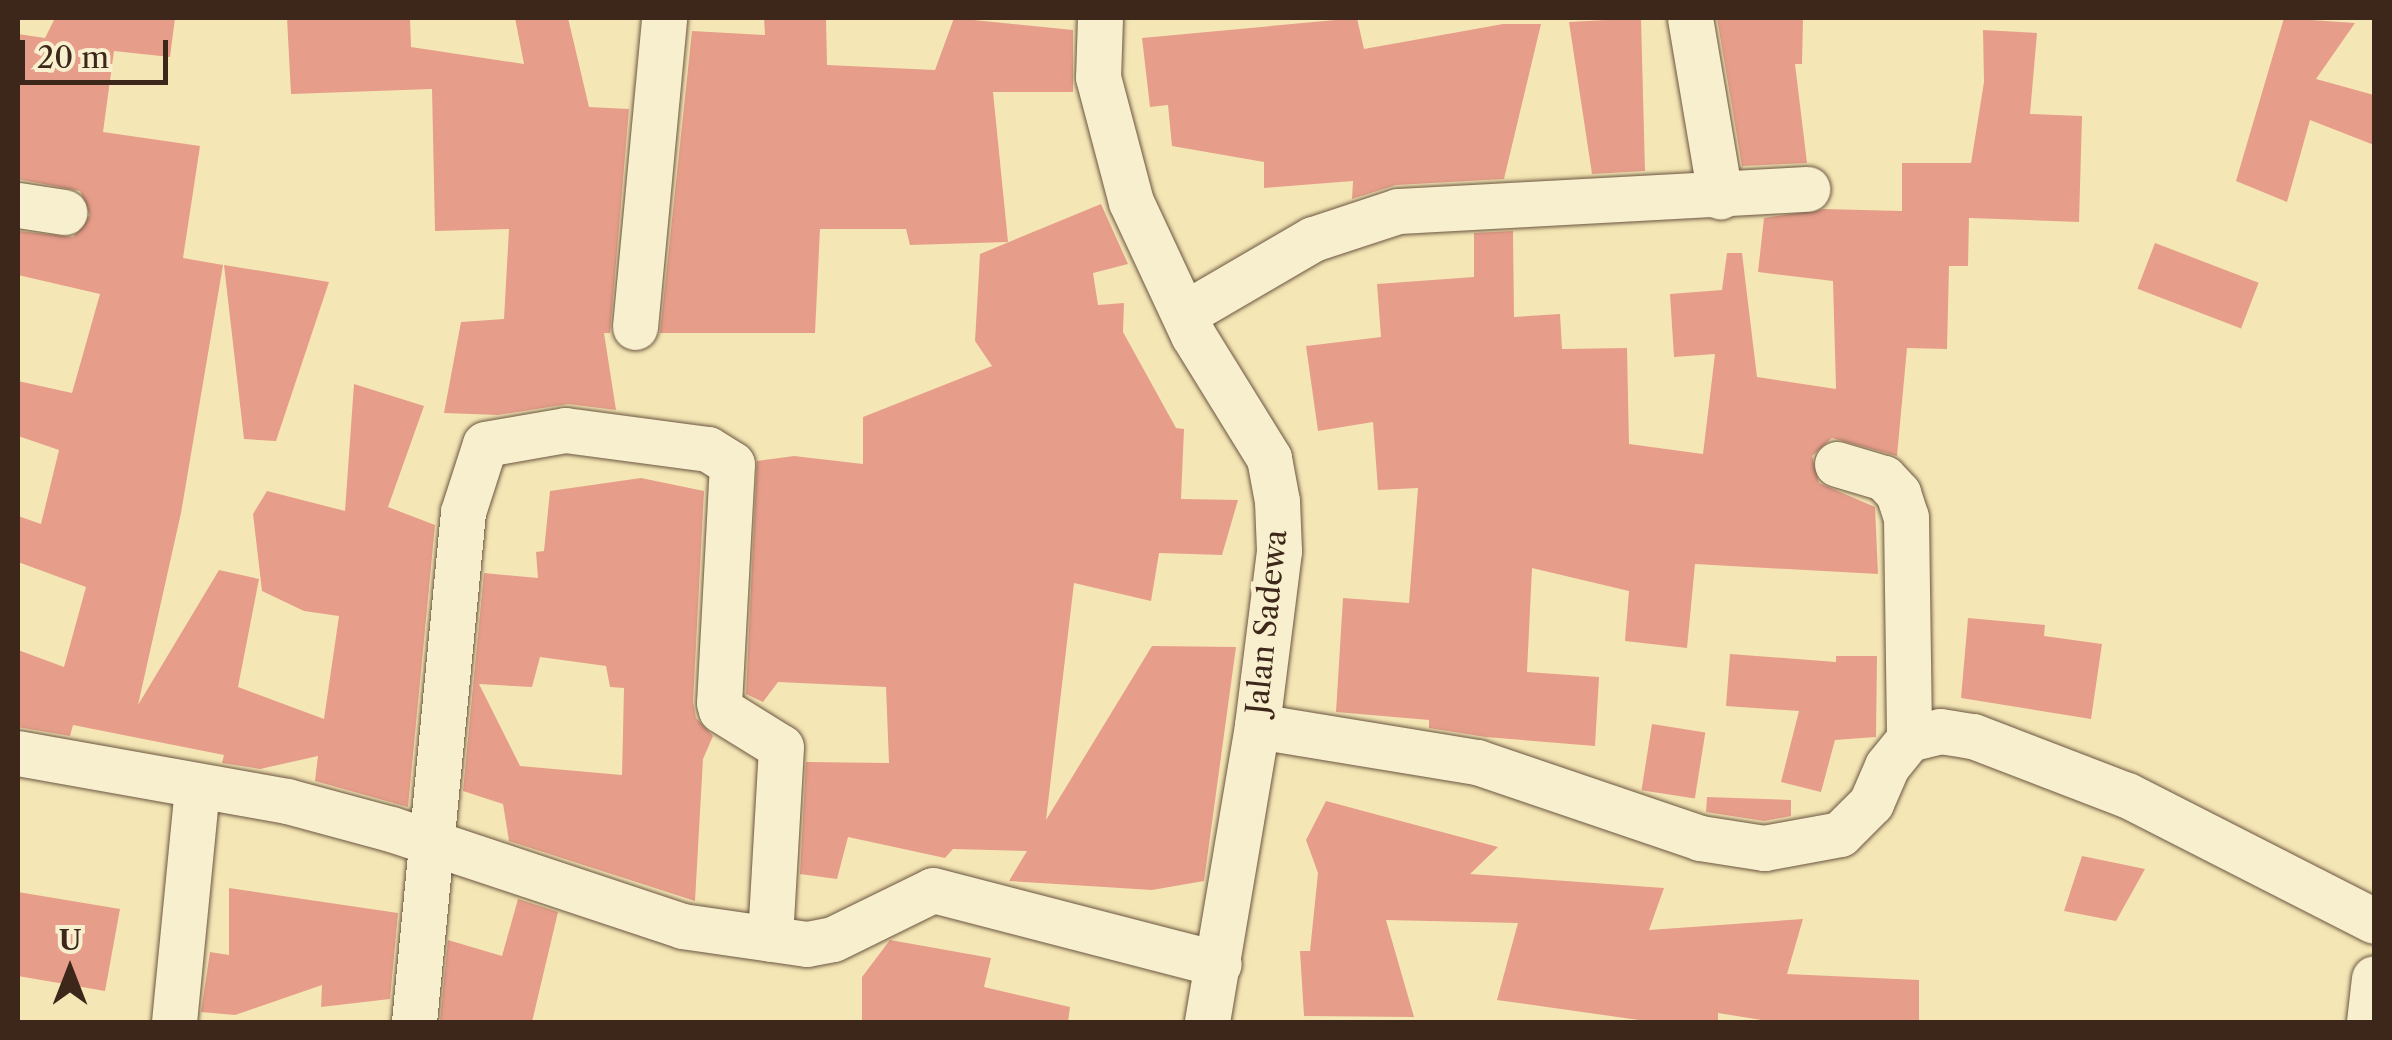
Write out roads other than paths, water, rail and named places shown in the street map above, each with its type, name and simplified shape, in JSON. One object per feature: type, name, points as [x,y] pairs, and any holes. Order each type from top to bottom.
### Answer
[{"type":"street","points":[[634,326],[664,18]]},
{"type":"street","name":"Jalan Sadewa","points":[[1100,18],[1098,78],[1131,202],[1221,294],[1277,501],[1289,733],[1219,964],[1207,1022]]},
{"type":"street","points":[[1690,18],[1720,196]]},
{"type":"street","points":[[1221,294],[1356,220],[1398,211],[1808,190]]},
{"type":"street","points":[[18,205],[64,212]]},
{"type":"street","points":[[414,1022],[462,512],[484,444],[565,430],[708,449],[732,464],[720,710],[774,738],[783,756],[770,939]]},
{"type":"street","points":[[1838,464],[1884,478],[1898,493],[1906,517],[1909,739]]},
{"type":"street","points":[[1289,733],[1477,762],[1700,838],[1764,848],[1840,834],[1871,803],[1887,766],[1909,739],[1940,731],[1973,736],[2127,795],[2374,921]]},
{"type":"street","points":[[18,753],[286,801],[432,843],[682,926],[770,939],[833,939],[933,890],[1219,964]]},
{"type":"street","points":[[174,1022],[198,786]]},
{"type":"street","points":[[2369,1022],[2374,978]]}]
